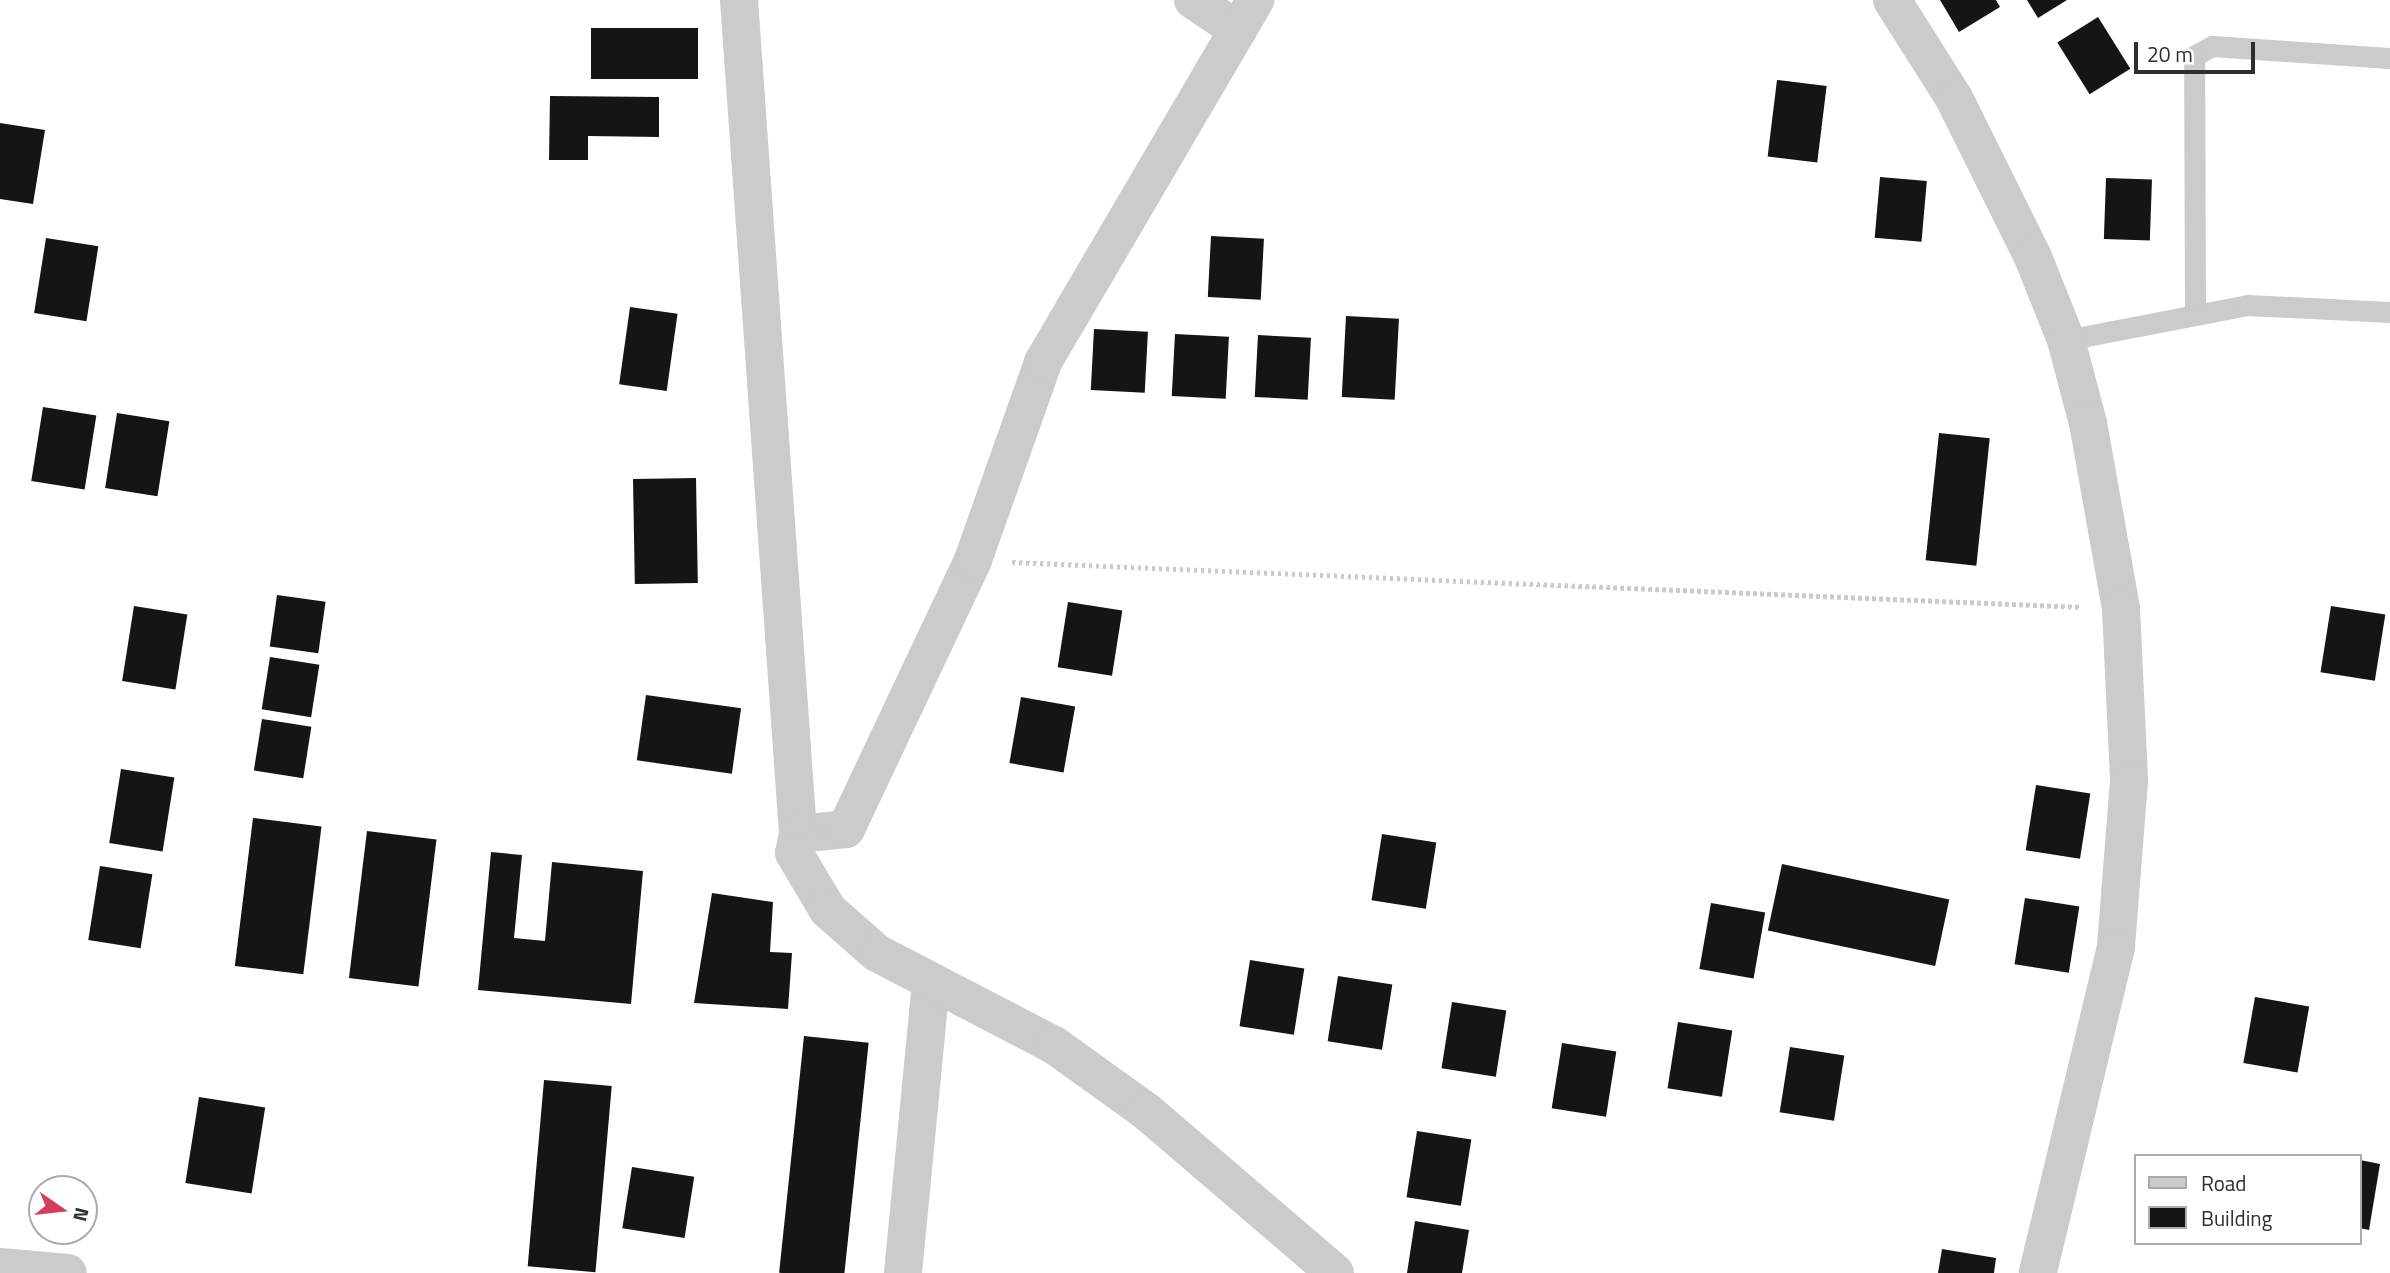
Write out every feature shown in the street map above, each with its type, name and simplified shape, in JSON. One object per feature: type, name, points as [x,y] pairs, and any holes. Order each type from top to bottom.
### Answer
[{"type":"street","points":[[739,0],[798,834],[794,853],[828,910],[877,953],[1054,1045],[1146,1111],[1335,1273]]},
{"type":"street","points":[[798,834],[846,829],[973,560],[1043,362],[1247,15],[1193,0]]},
{"type":"street","points":[[1892,0],[1954,98],[2033,257],[2066,340],[2088,423],[2122,609],[2129,781],[2116,947],[2038,1273]]},
{"type":"street","points":[[904,1273],[931,981]]},
{"type":"street","points":[[0,1267],[68,1273]]},
{"type":"lane","points":[[2195,312],[2194,56],[2213,46],[2390,58]]},
{"type":"lane","points":[[2066,340],[2195,312],[2248,305],[2390,312]]},
{"type":"path","points":[[973,560],[2122,609]]},
{"type":"building","points":[[1940,0],[1996,0],[2000,7],[1959,32]]},
{"type":"building","points":[[2027,0],[2067,0],[2038,18]]},
{"type":"building","points":[[2098,17],[2130,69],[2090,94],[2057,42]]},
{"type":"building","points":[[591,28],[698,28],[698,79],[591,79]]},
{"type":"building","points":[[1777,80],[1827,86],[1817,163],[1768,156]]},
{"type":"building","points":[[550,96],[659,97],[659,137],[588,136],[588,160],[549,160]]},
{"type":"building","points":[[0,123],[45,130],[33,204],[0,199]]},
{"type":"building","points":[[1880,177],[1927,181],[1922,242],[1875,238]]},
{"type":"building","points":[[2106,178],[2152,180],[2150,241],[2104,239]]},
{"type":"building","points":[[1211,236],[1264,239],[1261,300],[1208,297]]},
{"type":"building","points":[[46,238],[98,246],[86,321],[34,313]]},
{"type":"building","points":[[630,307],[678,314],[667,391],[619,384]]},
{"type":"building","points":[[1346,316],[1399,319],[1395,400],[1342,397]]},
{"type":"building","points":[[1094,329],[1148,332],[1145,393],[1091,390]]},
{"type":"building","points":[[1175,334],[1229,337],[1226,399],[1172,396]]},
{"type":"building","points":[[1258,335],[1311,338],[1308,400],[1255,397]]},
{"type":"building","points":[[43,407],[96,415],[85,490],[31,481]]},
{"type":"building","points":[[117,413],[169,421],[157,496],[105,488]]},
{"type":"building","points":[[1939,433],[1990,438],[1976,566],[1926,560]]},
{"type":"building","points":[[696,478],[698,583],[635,584],[633,479]]},
{"type":"building","points":[[277,595],[326,602],[318,653],[270,646]]},
{"type":"building","points":[[1068,602],[1122,611],[1112,676],[1058,667]]},
{"type":"building","points":[[134,606],[187,614],[175,690],[122,681]]},
{"type":"building","points":[[2331,606],[2385,615],[2375,681],[2321,672]]},
{"type":"building","points":[[270,657],[319,665],[311,717],[262,709]]},
{"type":"building","points":[[646,695],[741,708],[732,774],[637,760]]},
{"type":"building","points":[[1021,697],[1075,707],[1064,773],[1009,763]]},
{"type":"building","points":[[262,719],[311,727],[303,778],[254,770]]},
{"type":"building","points":[[121,769],[174,777],[163,852],[109,843]]},
{"type":"building","points":[[2036,785],[2090,794],[2080,859],[2026,850]]},
{"type":"building","points":[[253,818],[321,826],[303,974],[235,966]]},
{"type":"building","points":[[367,831],[436,840],[418,986],[349,978]]},
{"type":"building","points":[[1382,834],[1436,843],[1426,909],[1372,900]]},
{"type":"building","points":[[491,852],[522,855],[514,938],[545,941],[552,862],[643,871],[631,1004],[478,990]]},
{"type":"building","points":[[1782,864],[1949,900],[1935,966],[1768,931]]},
{"type":"building","points":[[100,866],[152,874],[141,948],[88,940]]},
{"type":"building","points":[[712,893],[773,902],[770,952],[792,953],[788,1009],[694,1003]]},
{"type":"building","points":[[2025,898],[2079,907],[2069,973],[2015,964]]},
{"type":"building","points":[[1711,903],[1765,913],[1754,979],[1699,969]]},
{"type":"building","points":[[1250,960],[1304,969],[1294,1035],[1240,1026]]},
{"type":"building","points":[[1338,976],[1392,985],[1382,1050],[1328,1041]]},
{"type":"building","points":[[2255,997],[2309,1007],[2298,1073],[2243,1063]]},
{"type":"building","points":[[1452,1002],[1506,1011],[1496,1077],[1442,1068]]},
{"type":"building","points":[[1678,1022],[1732,1031],[1722,1097],[1668,1088]]},
{"type":"building","points":[[804,1036],[869,1043],[844,1273],[779,1273]]},
{"type":"building","points":[[1562,1043],[1616,1052],[1606,1117],[1552,1108]]},
{"type":"building","points":[[1790,1047],[1844,1056],[1834,1121],[1780,1112]]},
{"type":"building","points":[[544,1080],[612,1086],[595,1272],[528,1266]]},
{"type":"building","points":[[199,1097],[265,1107],[252,1193],[185,1183]]},
{"type":"building","points":[[1417,1131],[1471,1140],[1461,1206],[1407,1197]]},
{"type":"building","points":[[2362,1160],[2380,1164],[2369,1230],[2362,1228]]},
{"type":"building","points":[[632,1167],[694,1177],[685,1238],[622,1228]]},
{"type":"building","points":[[1415,1221],[1469,1230],[1462,1273],[1407,1273]]},
{"type":"building","points":[[1942,1249],[1996,1258],[1994,1273],[1938,1273]]}]
